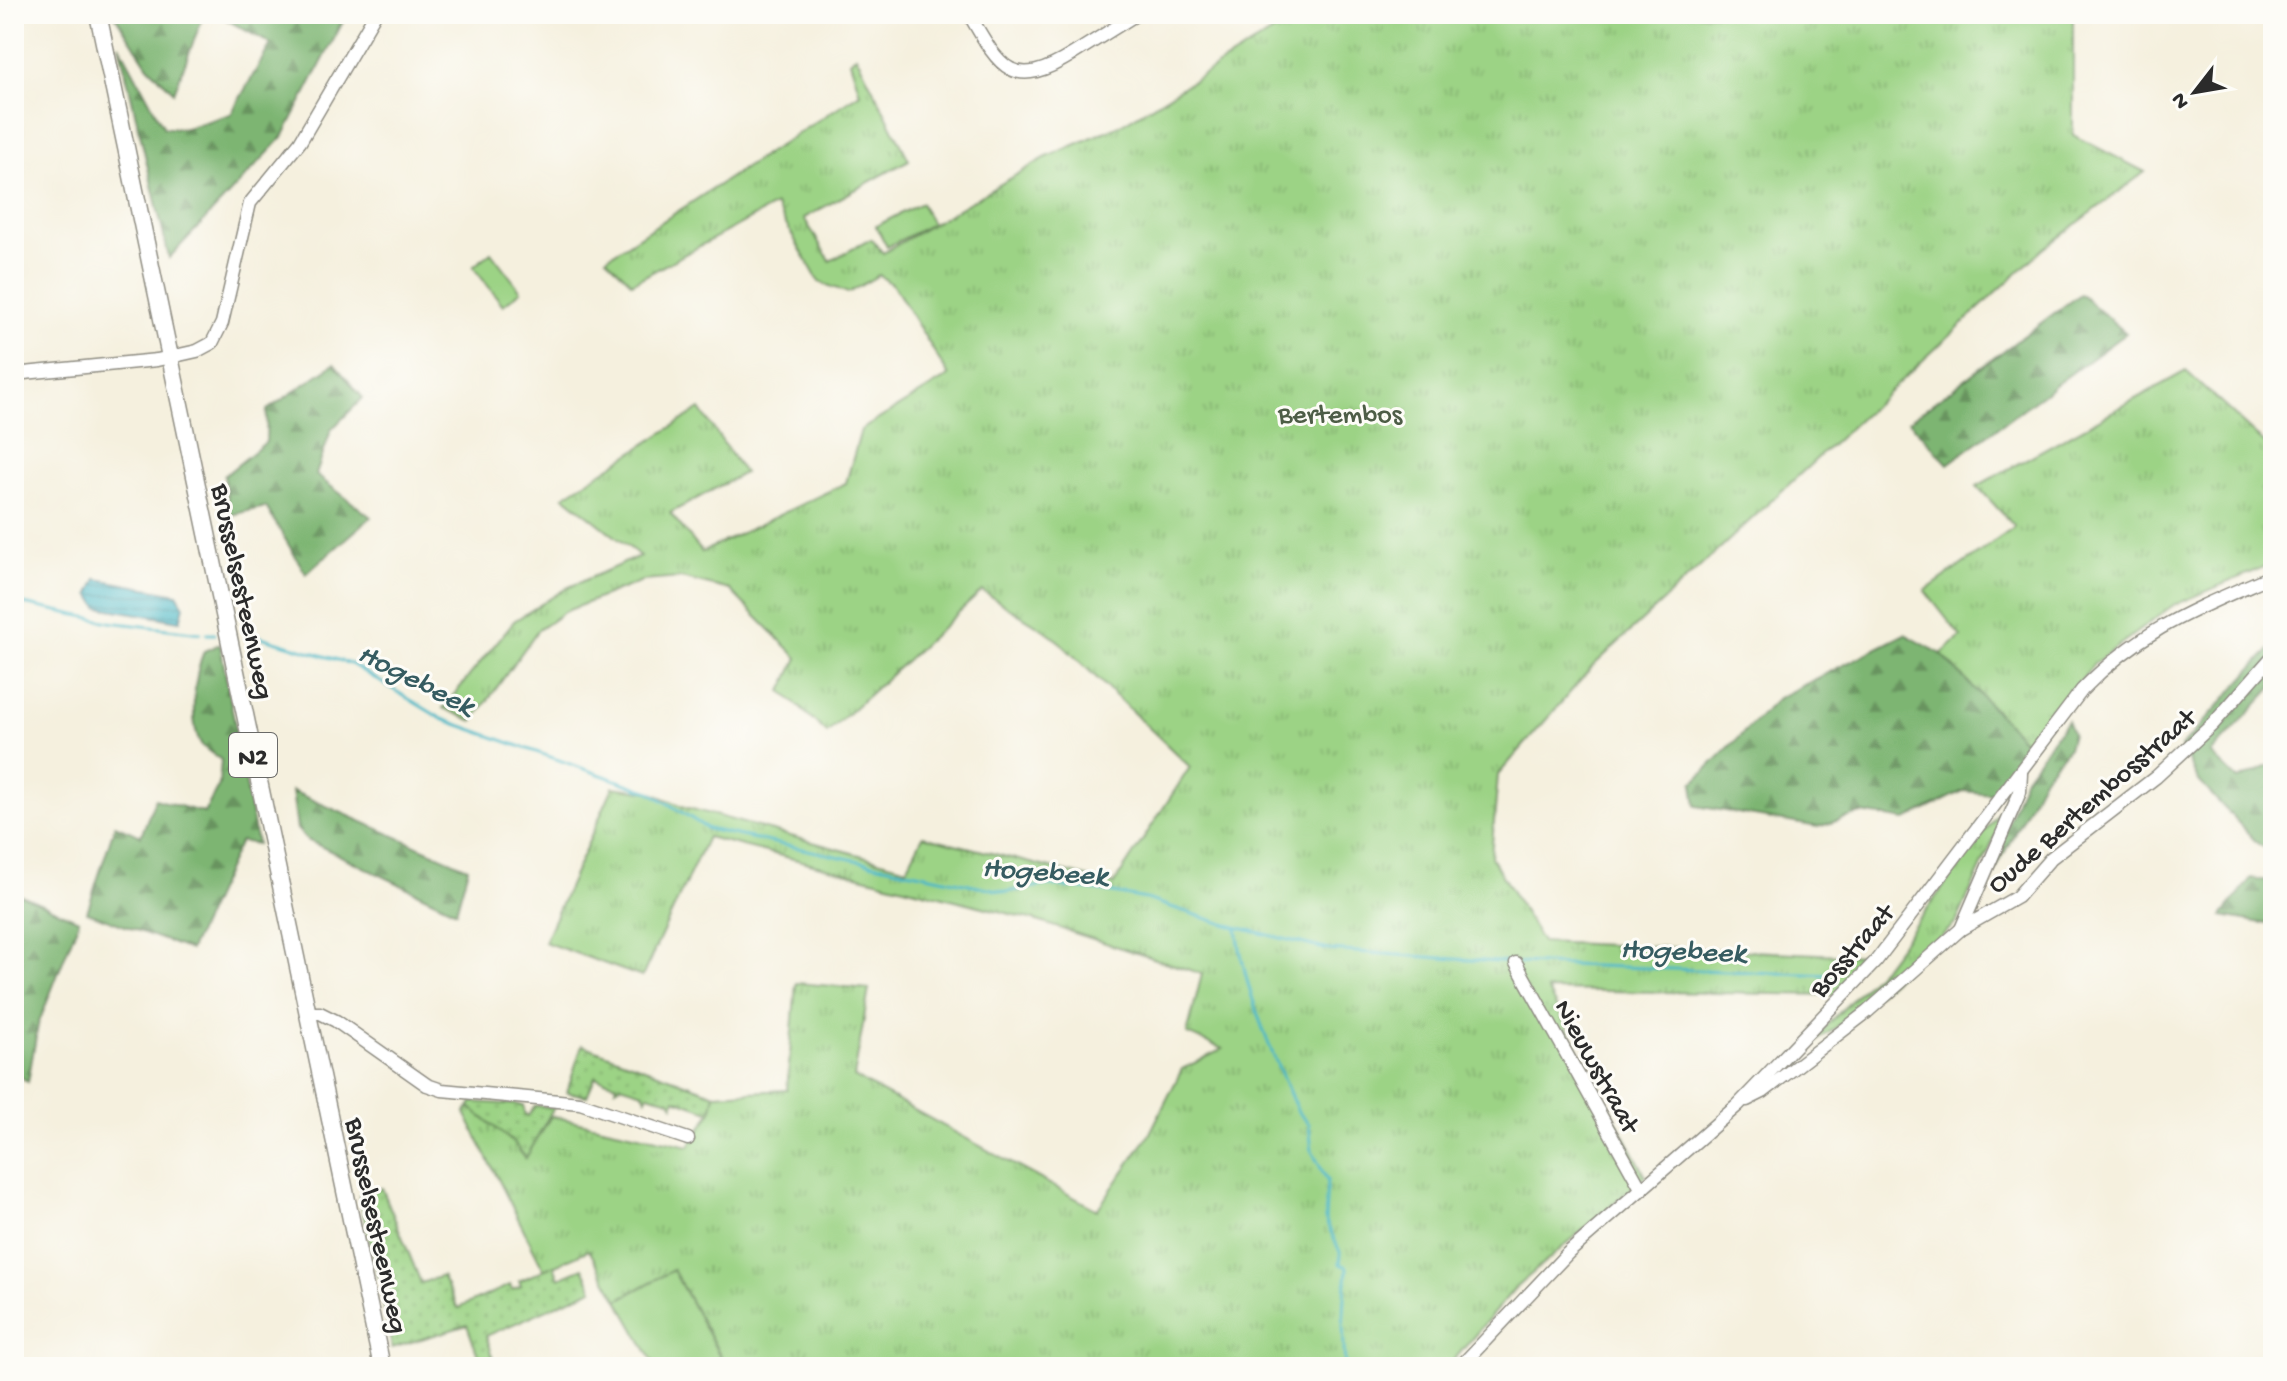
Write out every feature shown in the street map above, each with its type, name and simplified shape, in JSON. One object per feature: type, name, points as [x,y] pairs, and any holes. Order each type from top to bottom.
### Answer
[{"type":"main road","name":"Brusselsesteenweg","points":[[98,14],[382,1367]]},
{"type":"street","points":[[14,374],[169,358],[202,350],[218,334],[250,203],[300,142],[375,14]]},
{"type":"street","points":[[969,14],[989,50],[1011,69],[1025,75],[1050,68],[1137,14]]},
{"type":"street","name":"Bosstraat","points":[[1460,1367],[1568,1253],[1738,1105],[1876,961],[2082,690],[2109,663],[2150,631],[2273,575]]},
{"type":"street","name":"Oude Bertembosstraat","points":[[1738,1105],[1763,1092],[1867,1012],[1961,929],[2011,903],[2051,858],[2156,777],[2213,724],[2273,656]]},
{"type":"street","name":"Oude Bertembosstraat","points":[[1961,929],[2020,792],[2021,773]]},
{"type":"street","name":"Nieuwstraat","points":[[1516,963],[1642,1190]]},
{"type":"street","points":[[307,1013],[320,1013],[336,1021],[427,1085],[442,1090],[580,1103],[688,1139]]},
{"type":"green space","points":[[114,14],[204,14],[174,92],[148,66]]},
{"type":"green space","points":[[216,14],[347,14],[283,137],[169,258],[119,44],[164,128],[186,128],[231,114],[271,44]]},
{"type":"green space","name":"Bertembos","points":[[1302,14],[2073,14],[2073,135],[2145,172],[2042,250],[1593,666],[1498,775],[1491,857],[1542,942],[1862,956],[1835,995],[1547,990],[1646,1176],[1514,1289],[1448,1367],[727,1367],[673,1270],[618,1300],[589,1250],[544,1270],[465,1113],[470,1107],[514,1143],[525,1158],[551,1116],[689,1146],[711,1112],[715,1094],[787,1090],[796,983],[869,989],[854,1077],[1097,1210],[1149,1135],[1182,1069],[1223,1049],[1187,1034],[1202,974],[1034,920],[707,837],[642,977],[544,942],[613,787],[650,792],[685,807],[907,868],[923,836],[1114,884],[1190,767],[1052,635],[982,591],[827,733],[782,691],[798,658],[730,590],[681,578],[642,581],[564,612],[537,631],[473,721],[443,708],[514,621],[567,588],[640,556],[564,496],[700,409],[744,473],[670,513],[702,552],[846,483],[861,430],[949,376],[894,286],[879,275],[848,293],[819,282],[775,205],[632,283],[606,258],[860,93],[850,61],[856,55],[909,160],[804,218],[830,261],[871,239],[883,253],[1045,158],[1122,124]]},
{"type":"green space","points":[[921,203],[932,224],[887,247],[876,226]]},
{"type":"green space","points":[[491,252],[521,291],[503,305],[473,267]]},
{"type":"green space","points":[[2080,294],[2126,333],[1948,464],[1909,421]]},
{"type":"green space","points":[[334,364],[363,398],[331,430],[316,475],[371,517],[306,574],[266,507],[230,515],[224,476],[266,442],[267,410]]},
{"type":"green space","points":[[2186,371],[2273,451],[2273,563],[2172,606],[2094,664],[2030,747],[1941,654],[1961,637],[1925,591],[2015,527],[1977,486]]},
{"type":"green space","points":[[1905,634],[1941,654],[2030,747],[1992,794],[1963,791],[1906,820],[1861,813],[1818,827],[1696,806],[1693,783],[1778,698]]},
{"type":"green space","points":[[220,644],[257,844],[240,841],[190,950],[87,912],[115,825],[141,836],[155,799],[204,813],[219,785],[221,760],[201,744],[194,710],[198,671],[204,651]]},
{"type":"green space","points":[[2273,646],[2273,687],[2211,754],[2238,780],[2273,764],[2273,851],[2259,845],[2198,780],[2181,747]]},
{"type":"green space","points":[[2067,720],[2072,733],[2068,748],[2044,776],[1995,871],[1991,868],[2025,777]]},
{"type":"green space","points":[[292,791],[468,868],[456,911],[307,840],[297,829]]},
{"type":"green space","points":[[2006,803],[2009,806],[1956,923],[1862,1008],[1800,1054],[1885,965]]},
{"type":"green space","points":[[2251,878],[2273,882],[2273,925],[2222,916]]},
{"type":"green space","points":[[14,892],[79,920],[38,1025],[28,1082],[14,1072]]},
{"type":"green space","points":[[582,1045],[715,1094],[711,1112],[675,1099],[673,1105],[670,1100],[648,1094],[646,1098],[643,1092],[621,1085],[616,1088],[617,1084],[595,1077],[587,1096],[567,1092]]},
{"type":"green space","points":[[472,1102],[524,1105],[524,1113],[528,1116],[535,1106],[554,1107],[526,1158],[514,1143],[470,1107]]},
{"type":"green space","points":[[382,1188],[421,1283],[442,1276],[458,1308],[510,1285],[512,1290],[521,1286],[519,1281],[554,1265],[559,1278],[583,1268],[593,1289],[486,1336],[497,1367],[481,1364],[467,1325],[392,1348],[380,1288],[394,1286],[392,1277],[378,1277],[359,1196]]},
{"type":"green space","points":[[673,1270],[721,1358],[705,1367],[656,1367],[618,1300]]},
{"type":"water","points":[[97,579],[177,594],[184,606],[180,621],[98,607],[90,594]]},
{"type":"waterway","name":"Hogebeek","points":[[14,602],[110,622],[201,633]]},
{"type":"waterway","name":"Hogebeek","points":[[248,633],[351,664],[442,719],[650,792],[708,829],[1007,892],[1046,885],[1146,899],[1224,924],[1329,950],[1512,963]]},
{"type":"waterway","name":"Hogebeek","points":[[207,634],[215,634]]},
{"type":"waterway","points":[[1237,928],[1246,975],[1260,1022],[1298,1112],[1309,1124],[1312,1151],[1327,1180],[1325,1219],[1341,1254],[1340,1264],[1347,1267],[1343,1326],[1345,1367]]},
{"type":"waterway","name":"Hogebeek","points":[[1519,963],[1831,975]]}]
